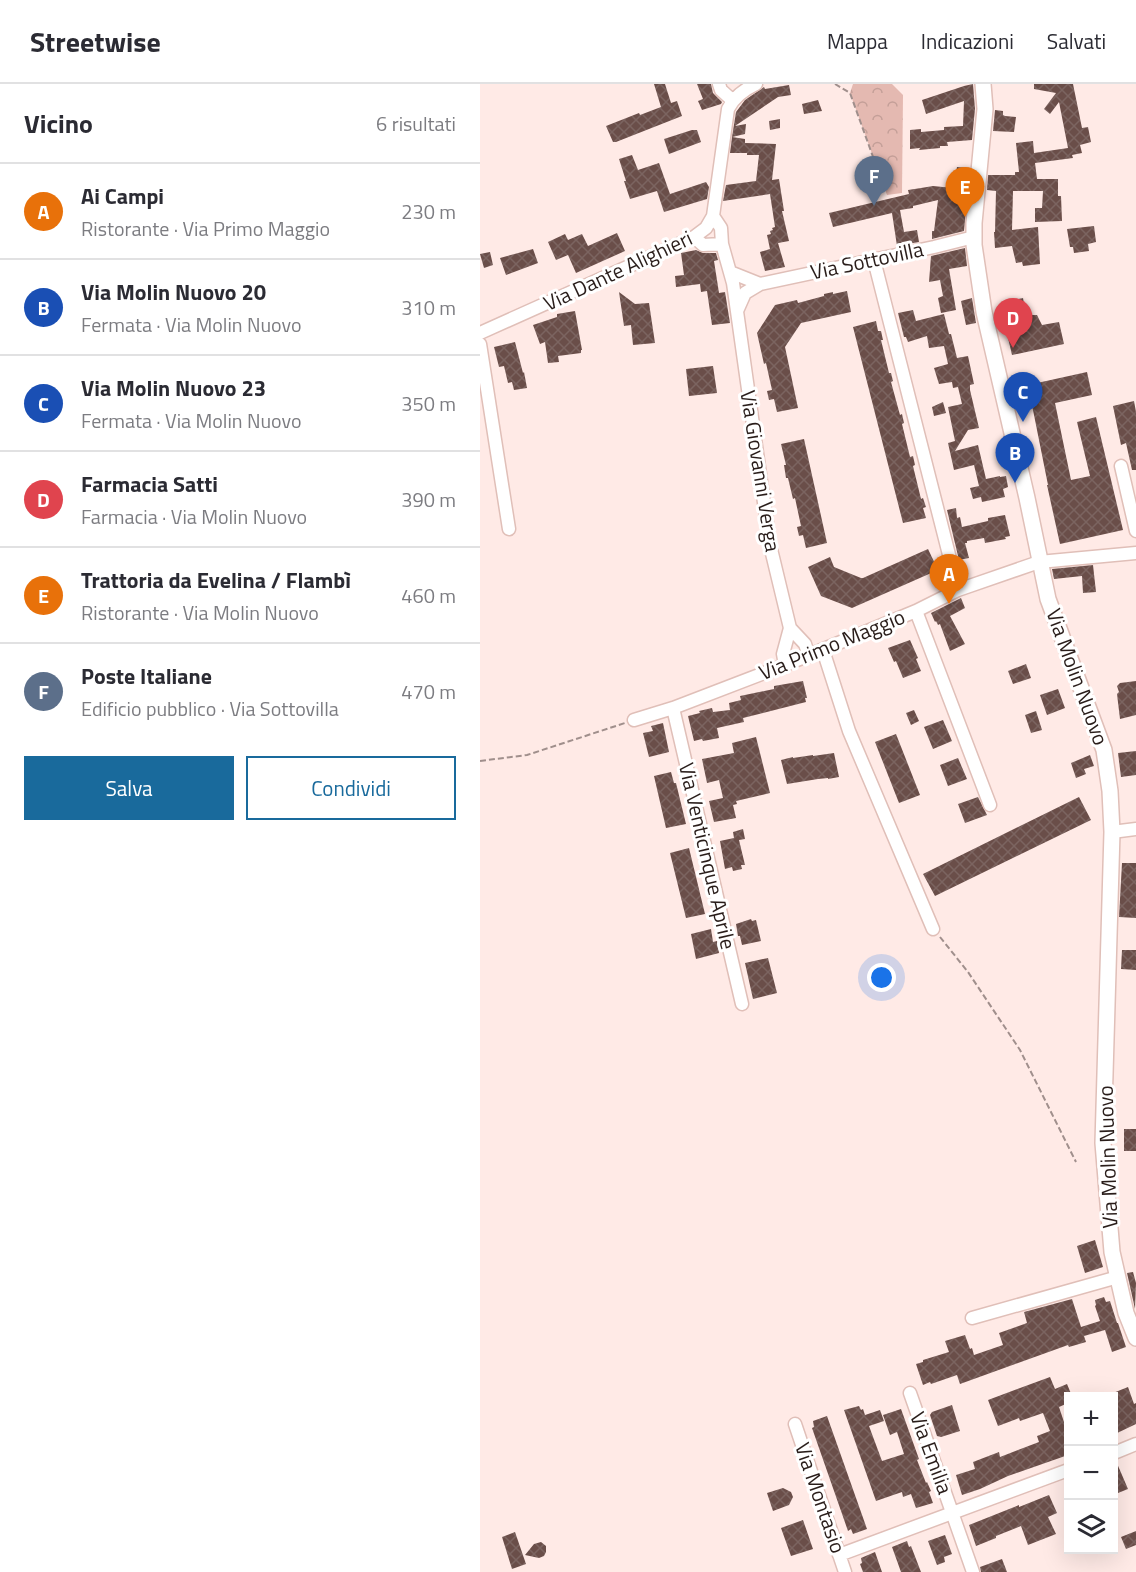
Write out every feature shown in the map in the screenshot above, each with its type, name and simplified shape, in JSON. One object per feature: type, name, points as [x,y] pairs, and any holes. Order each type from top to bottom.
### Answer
[{"type":"main road","name":"Via Molin Nuovo","points":[[983,84],[985,109],[974,237],[984,312],[1048,598],[1104,750],[1110,790],[1112,832],[1103,1143],[1112,1252],[1126,1313],[1136,1338]]},
{"type":"street","points":[[719,84],[732,100],[742,91],[756,84]]},
{"type":"street","name":"Via Dante Alighieri","points":[[480,333],[694,237],[706,228],[713,216],[728,109],[732,100]]},
{"type":"street","points":[[713,216],[721,228],[722,244],[737,312]]},
{"type":"street","points":[[694,237],[703,245],[722,244]]},
{"type":"street","name":"Via Sottovilla","points":[[760,284],[974,237]]},
{"type":"street","points":[[874,260],[958,590]]},
{"type":"street","points":[[730,272],[760,284]]},
{"type":"street","points":[[737,312],[745,294],[760,284]]},
{"type":"street","name":"Via Giovanni Verga","points":[[737,312],[770,545],[790,628],[783,654],[785,665]]},
{"type":"street","points":[[480,344],[509,529]]},
{"type":"street","points":[[1121,466],[1136,531]]},
{"type":"street","name":"Via Primo Maggio","points":[[634,720],[673,708],[809,656],[916,611],[958,590],[1040,562],[1136,553]]},
{"type":"street","points":[[916,611],[990,805]]},
{"type":"street","name":"Via Giovanni Verga","points":[[790,628],[805,644],[809,656]]},
{"type":"street","points":[[823,650],[849,731],[933,929]]},
{"type":"street","name":"Via Venticinque Aprile","points":[[673,708],[742,1004]]},
{"type":"street","points":[[1112,832],[1136,829]]},
{"type":"street","points":[[972,1318],[1118,1277]]},
{"type":"street","name":"Via Emilia","points":[[909,1393],[973,1572]]},
{"type":"street","name":"Via Montasio","points":[[795,1424],[845,1572]]},
{"type":"street","points":[[1118,1451],[1136,1444]]},
{"type":"street","name":"Via Emilia","points":[[839,1555],[1064,1471]]},
{"type":"path","points":[[835,84],[850,93],[877,168],[889,168]]},
{"type":"path","points":[[480,760],[527,755],[634,720]]},
{"type":"path","points":[[933,929],[968,972],[1020,1050],[1076,1162]]},
{"type":"green space","points":[[853,84],[892,84],[903,95],[902,193],[887,195],[850,93]]},
{"type":"building","points":[[654,84],[665,84],[671,103],[677,101],[682,116],[613,142],[606,126],[661,107]]},
{"type":"building","points":[[697,84],[711,84],[713,93],[722,102],[721,104],[702,110],[698,101],[703,99]]},
{"type":"building","points":[[973,84],[975,109],[972,140],[947,142],[948,146],[940,146],[940,148],[910,149],[910,130],[921,129],[921,132],[963,126],[964,101],[926,114],[922,100]]},
{"type":"building","points":[[1034,84],[1073,84],[1082,128],[1088,127],[1091,142],[1080,145],[1082,153],[1072,155],[1073,158],[1035,163],[1037,179],[1058,179],[1062,221],[1035,222],[1035,208],[1042,208],[1043,191],[1013,191],[1012,230],[1038,227],[1040,264],[1023,266],[1022,262],[1016,263],[1012,246],[995,248],[996,191],[987,190],[988,175],[1015,175],[1015,172],[1019,172],[1016,143],[1033,141],[1034,153],[1068,148],[1059,102],[1050,114],[1044,109],[1056,93],[1034,89]]},
{"type":"building","points":[[789,85],[791,95],[778,97],[735,126],[746,124],[745,134],[732,137],[736,112],[745,100],[764,87],[765,89]]},
{"type":"building","points":[[818,100],[822,111],[804,114],[802,104]]},
{"type":"building","points":[[995,110],[1003,111],[1005,116],[1016,117],[1014,132],[993,131]]},
{"type":"building","points":[[780,119],[780,128],[770,130],[769,121]]},
{"type":"building","points":[[697,130],[701,142],[669,154],[664,139]]},
{"type":"building","points":[[732,137],[745,139],[745,143],[776,144],[772,180],[779,179],[784,211],[782,211],[789,241],[778,243],[785,267],[765,271],[760,252],[770,249],[767,235],[771,234],[770,231],[775,227],[770,194],[723,201],[726,185],[756,181],[759,155],[730,153]]},
{"type":"building","points":[[632,155],[638,170],[659,163],[670,194],[706,182],[709,187],[707,199],[664,212],[657,191],[630,199],[619,159]]},
{"type":"building","points":[[957,167],[970,168],[964,231],[932,239],[938,200],[900,210],[904,232],[917,230],[919,242],[897,246],[892,213],[833,227],[829,213],[909,194],[908,190],[933,186],[953,188]]},
{"type":"building","points":[[1094,226],[1096,242],[1088,244],[1089,251],[1074,253],[1073,247],[1070,247],[1067,229]]},
{"type":"building","points":[[617,233],[625,251],[576,273],[568,255],[556,260],[548,242],[565,234],[568,240],[582,234],[588,246]]},
{"type":"building","points":[[965,248],[967,266],[949,269],[956,310],[941,313],[938,298],[943,296],[940,280],[929,282],[931,256]]},
{"type":"building","points":[[533,249],[538,263],[506,275],[500,258]]},
{"type":"building","points":[[696,250],[703,253],[716,253],[718,260],[714,261],[719,293],[725,292],[730,323],[712,325],[707,291],[701,292],[700,284],[676,287],[675,276],[684,275],[681,253]]},
{"type":"building","points":[[490,252],[493,265],[484,268],[480,254]]},
{"type":"building","points":[[847,291],[851,312],[801,323],[785,347],[798,408],[777,412],[774,399],[769,400],[767,391],[772,390],[757,333],[775,305],[797,300],[798,303],[824,296],[824,294]]},
{"type":"building","points":[[619,292],[635,304],[649,303],[655,343],[633,345],[631,325],[624,326]]},
{"type":"building","points":[[972,298],[976,323],[966,325],[961,301]]},
{"type":"building","points":[[1023,298],[1026,315],[1037,315],[1042,325],[1059,322],[1064,344],[1012,355],[1000,303]]},
{"type":"building","points":[[913,310],[916,321],[944,314],[957,358],[968,356],[974,384],[970,385],[970,390],[979,428],[968,430],[955,451],[978,445],[986,479],[1006,476],[1008,487],[1003,489],[1005,497],[982,502],[981,497],[973,499],[970,488],[979,486],[974,465],[954,470],[948,443],[955,441],[948,407],[962,404],[958,387],[953,388],[952,382],[939,384],[934,368],[948,364],[944,346],[929,348],[927,336],[908,342],[904,337],[898,313]]},
{"type":"building","points":[[575,311],[581,353],[558,356],[559,362],[548,363],[545,342],[540,344],[533,325],[557,317],[557,314]]},
{"type":"building","points":[[876,321],[878,331],[881,331],[883,340],[881,340],[900,415],[902,414],[904,423],[902,424],[910,457],[913,456],[915,465],[913,466],[921,499],[923,498],[926,507],[923,508],[926,518],[903,523],[853,327]]},
{"type":"building","points":[[515,342],[527,388],[514,390],[512,382],[508,383],[504,366],[499,367],[494,347]]},
{"type":"building","points":[[713,366],[717,393],[689,396],[686,369]]},
{"type":"building","points":[[1087,372],[1092,395],[1055,403],[1071,480],[1090,476],[1077,422],[1096,417],[1123,530],[1060,544],[1028,385]]},
{"type":"building","points":[[1134,401],[1136,470],[1132,470],[1126,443],[1121,445],[1113,406]]},
{"type":"building","points":[[943,402],[946,413],[934,416],[932,407]]},
{"type":"building","points":[[804,439],[827,543],[806,548],[803,535],[799,536],[797,527],[801,526],[795,498],[793,499],[788,478],[786,478],[784,465],[786,465],[781,444]]},
{"type":"building","points":[[956,508],[957,518],[960,517],[962,527],[1005,515],[1010,536],[1005,537],[1006,539],[985,543],[984,538],[967,541],[965,543],[969,558],[959,560],[947,510]]},
{"type":"building","points":[[928,549],[938,570],[852,608],[821,596],[808,567],[830,557],[834,567],[863,578]]},
{"type":"building","points":[[1093,565],[1096,592],[1083,593],[1082,576],[1054,579],[1052,569]]},
{"type":"building","points":[[961,598],[965,608],[950,616],[965,644],[950,651],[940,624],[935,622],[931,613]]},
{"type":"building","points":[[910,640],[921,671],[903,678],[888,648]]},
{"type":"building","points":[[1026,664],[1031,678],[1013,684],[1008,671]]},
{"type":"building","points":[[803,681],[806,702],[743,718],[744,722],[717,728],[719,738],[694,741],[688,716],[712,708],[713,712],[730,710],[729,703],[741,700],[740,696],[774,689],[774,686]]},
{"type":"building","points":[[1136,681],[1136,715],[1120,719],[1117,686],[1120,683]]},
{"type":"building","points":[[1058,689],[1065,708],[1047,715],[1040,695]]},
{"type":"building","points":[[914,710],[919,721],[911,725],[906,713]]},
{"type":"building","points":[[1036,711],[1042,730],[1031,733],[1025,715]]},
{"type":"building","points":[[943,720],[952,741],[933,749],[924,727]]},
{"type":"building","points":[[663,723],[669,752],[649,757],[643,733],[653,731],[651,726]]},
{"type":"building","points":[[896,734],[920,795],[899,803],[875,742]]},
{"type":"building","points":[[756,737],[770,793],[736,801],[737,804],[733,805],[736,818],[714,822],[709,801],[723,798],[719,780],[707,783],[702,759],[734,753],[732,743]]},
{"type":"building","points":[[1136,751],[1136,775],[1121,777],[1118,753]]},
{"type":"building","points":[[834,753],[839,777],[787,784],[781,760]]},
{"type":"building","points":[[1090,755],[1094,766],[1084,769],[1086,774],[1076,778],[1071,763]]},
{"type":"building","points":[[958,758],[967,779],[948,786],[940,765]]},
{"type":"building","points":[[671,772],[686,824],[666,828],[654,776]]},
{"type":"building","points":[[978,797],[987,815],[965,823],[958,804]]},
{"type":"building","points":[[1079,797],[1091,820],[935,896],[923,874]]},
{"type":"building","points":[[743,829],[745,839],[739,840],[745,865],[741,865],[742,869],[733,871],[732,867],[725,869],[720,841],[734,838],[733,832]]},
{"type":"building","points":[[689,848],[705,914],[686,918],[670,853]]},
{"type":"building","points":[[1122,863],[1136,863],[1136,918],[1119,917]]},
{"type":"building","points":[[751,919],[756,920],[761,941],[742,945],[736,924]]},
{"type":"building","points":[[711,929],[713,942],[717,941],[719,953],[696,959],[691,934]]},
{"type":"building","points":[[1122,950],[1136,950],[1136,970],[1121,969]]},
{"type":"building","points":[[768,958],[777,993],[753,999],[745,963]]},
{"type":"building","points":[[1124,1129],[1136,1129],[1136,1151],[1124,1151]]},
{"type":"building","points":[[1095,1240],[1103,1267],[1085,1273],[1077,1246]]},
{"type":"building","points":[[1133,1272],[1136,1283],[1135,1309],[1127,1273]]},
{"type":"building","points":[[1104,1297],[1106,1302],[1110,1301],[1126,1347],[1112,1352],[1105,1330],[1084,1336],[1086,1342],[1069,1347],[1068,1345],[960,1384],[957,1375],[923,1385],[916,1364],[949,1352],[945,1341],[965,1335],[974,1355],[1003,1345],[999,1333],[1027,1323],[1024,1312],[1072,1299],[1081,1327],[1100,1321],[1095,1300]]},
{"type":"building","points":[[1050,1377],[1055,1389],[1067,1384],[1070,1392],[1064,1392],[1064,1405],[1059,1407],[1064,1422],[1064,1456],[962,1495],[956,1475],[975,1469],[973,1462],[999,1452],[1000,1457],[1039,1442],[1037,1436],[1050,1431],[1043,1413],[1020,1421],[1019,1418],[998,1426],[988,1400]]},
{"type":"building","points":[[1128,1387],[1134,1404],[1136,1403],[1136,1424],[1118,1433],[1118,1392],[1116,1392]]},
{"type":"building","points":[[952,1405],[960,1431],[941,1437],[937,1436],[930,1415],[932,1412]]},
{"type":"building","points":[[859,1406],[865,1415],[880,1410],[884,1421],[869,1426],[882,1461],[904,1454],[897,1432],[890,1435],[883,1415],[901,1409],[919,1459],[917,1460],[931,1491],[929,1492],[933,1503],[916,1508],[911,1494],[903,1497],[902,1492],[876,1501],[844,1410]]},
{"type":"building","points":[[827,1416],[867,1529],[853,1534],[851,1529],[848,1531],[812,1428],[814,1427],[813,1421]]},
{"type":"building","points":[[1118,1466],[1128,1489],[1118,1493]]},
{"type":"building","points":[[783,1488],[791,1492],[793,1497],[789,1505],[773,1511],[767,1493]]},
{"type":"building","points":[[1049,1495],[1057,1513],[1048,1517],[1056,1534],[1028,1545],[1021,1526],[976,1546],[969,1525]]},
{"type":"building","points":[[803,1520],[813,1549],[791,1556],[781,1528]]},
{"type":"building","points":[[1136,1531],[1136,1545],[1126,1549],[1121,1537]]},
{"type":"building","points":[[515,1532],[526,1564],[512,1569],[502,1537]]},
{"type":"building","points":[[945,1535],[952,1554],[944,1557],[945,1562],[937,1565],[928,1541]]},
{"type":"building","points":[[907,1541],[921,1572],[901,1572],[892,1547]]},
{"type":"building","points":[[541,1542],[546,1546],[544,1556],[539,1558],[525,1555],[534,1544]]},
{"type":"building","points":[[875,1552],[882,1572],[863,1572],[860,1564],[862,1563],[861,1558]]},
{"type":"building","points":[[1002,1559],[1007,1572],[981,1572],[980,1567]]},
{"type":"place","name":"Poste Italiane","points":[[874,206]]},
{"type":"place","name":"Trattoria da Evelina / Flambì","points":[[965,217]]},
{"type":"place","name":"Farmacia Satti","points":[[1013,348]]},
{"type":"place","name":"Via Molin Nuovo 23","points":[[1023,422]]},
{"type":"place","name":"Via Molin Nuovo 20","points":[[1015,483]]},
{"type":"place","name":"Ai Campi","points":[[949,604]]}]
